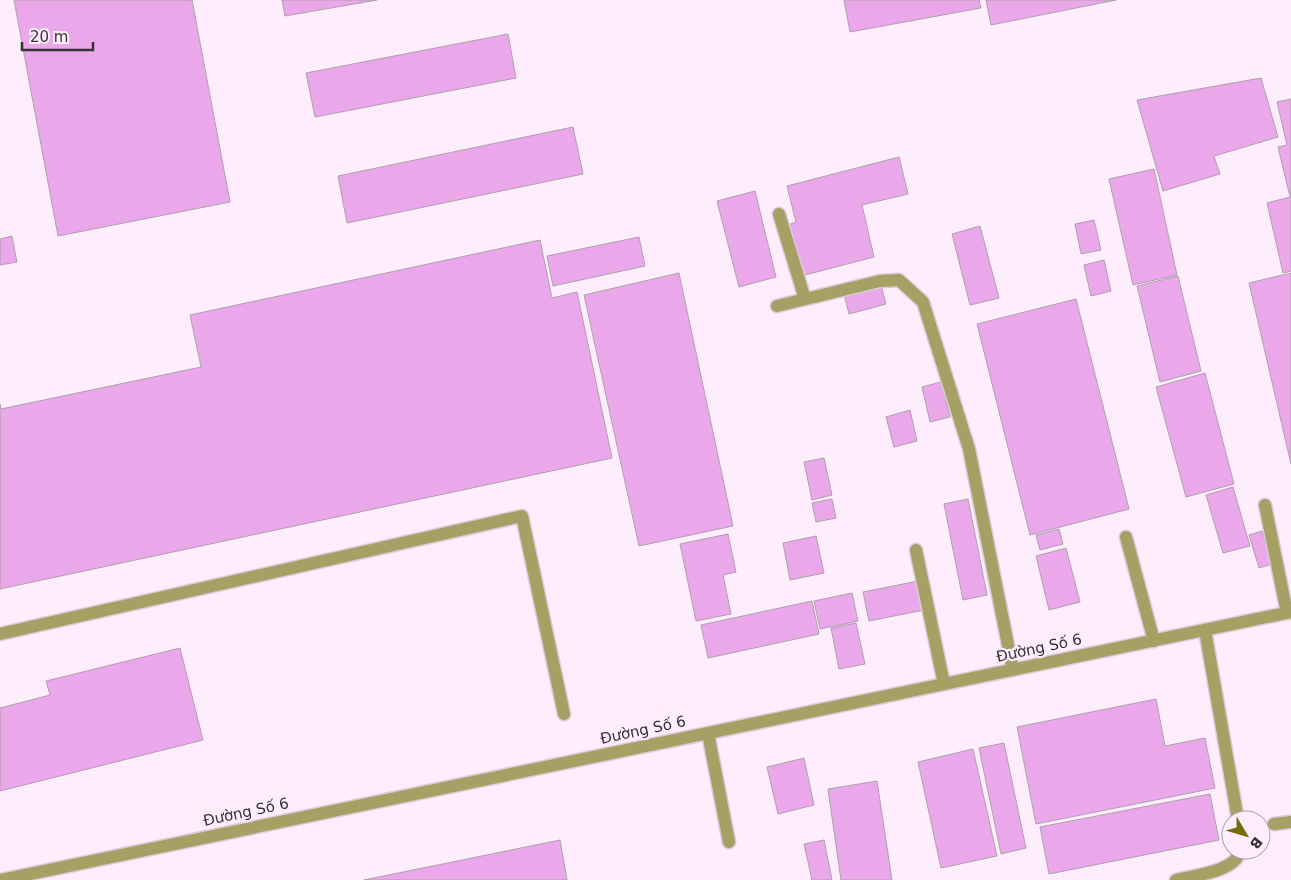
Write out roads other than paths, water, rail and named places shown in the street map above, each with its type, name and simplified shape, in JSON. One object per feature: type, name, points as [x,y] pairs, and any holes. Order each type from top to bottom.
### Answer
[{"type":"street","points":[[779,214],[805,299]]},
{"type":"street","points":[[777,306],[880,281],[899,280],[923,302],[969,449],[1013,670]]},
{"type":"street","points":[[1264,505],[1289,612]]},
{"type":"street","points":[[0,634],[522,516],[564,714]]},
{"type":"street","points":[[1126,537],[1154,640]]},
{"type":"street","points":[[916,550],[944,684]]},
{"type":"street","name":"Đường Số 6","points":[[1,880],[1289,612]]},
{"type":"street","points":[[1205,630],[1236,810]]},
{"type":"street","points":[[708,733],[729,842]]},
{"type":"street","points":[[1274,824],[1291,822]]},
{"type":"street","points":[[1176,880],[1227,866],[1237,860]]}]
